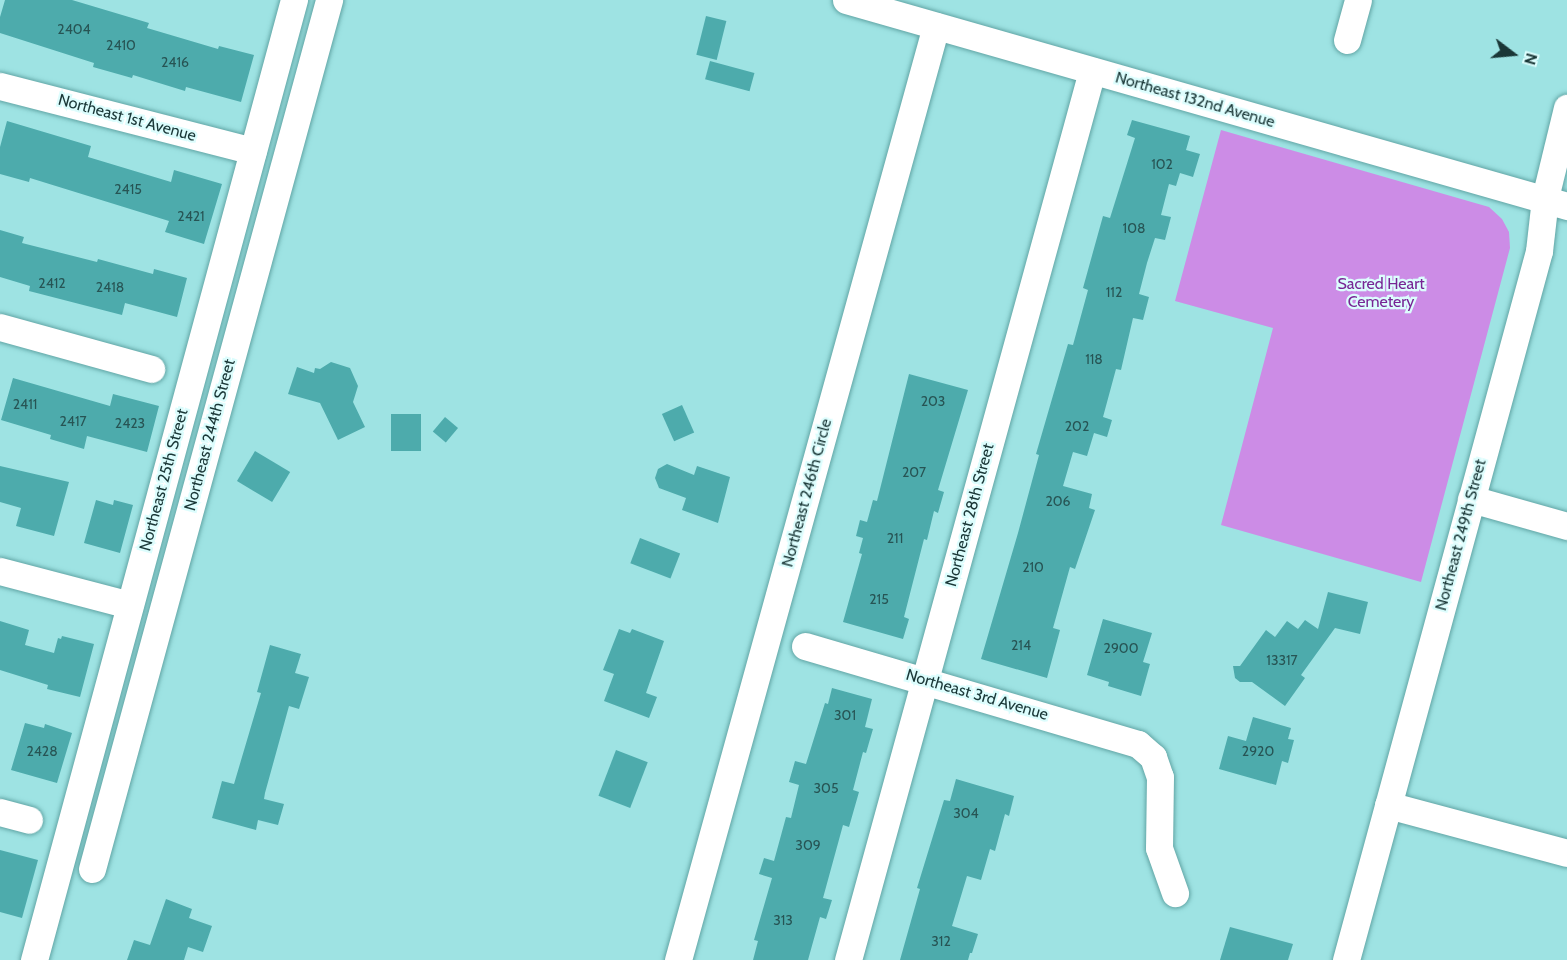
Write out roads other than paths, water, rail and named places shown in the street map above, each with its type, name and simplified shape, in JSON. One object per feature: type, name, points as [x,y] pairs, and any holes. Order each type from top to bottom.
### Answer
[{"type":"street","name":"Northeast 25th Street","points":[[33,960],[294,0]]},
{"type":"street","name":"Northeast 244th Street","points":[[92,869],[329,0]]},
{"type":"street","name":"Northeast 132nd Avenue","points":[[846,0],[1556,202]]},
{"type":"street","points":[[1347,40],[1358,0]]},
{"type":"street","name":"Northeast 246th Circle","points":[[678,960],[936,26]]},
{"type":"street","name":"Northeast 28th Street","points":[[848,960],[1092,71]]},
{"type":"street","name":"Northeast 1st Avenue","points":[[0,86],[253,151]]},
{"type":"street","name":"Northeast 249th Street","points":[[1346,960],[1539,251],[1556,202],[1567,108]]},
{"type":"street","points":[[1556,202],[1567,170]]},
{"type":"street","points":[[0,327],[151,369]]},
{"type":"street","points":[[1471,499],[1567,526]]},
{"type":"street","points":[[0,571],[130,605]]},
{"type":"street","name":"Northeast 3rd Avenue","points":[[806,646],[1130,740],[1146,750],[1158,767],[1160,777],[1159,848],[1175,893]]},
{"type":"street","points":[[1388,805],[1567,853]]},
{"type":"street","points":[[0,812],[29,820]]},
{"type":"park label","name":"Sacred Heart Cemetery","points":[[1381,293]]}]
